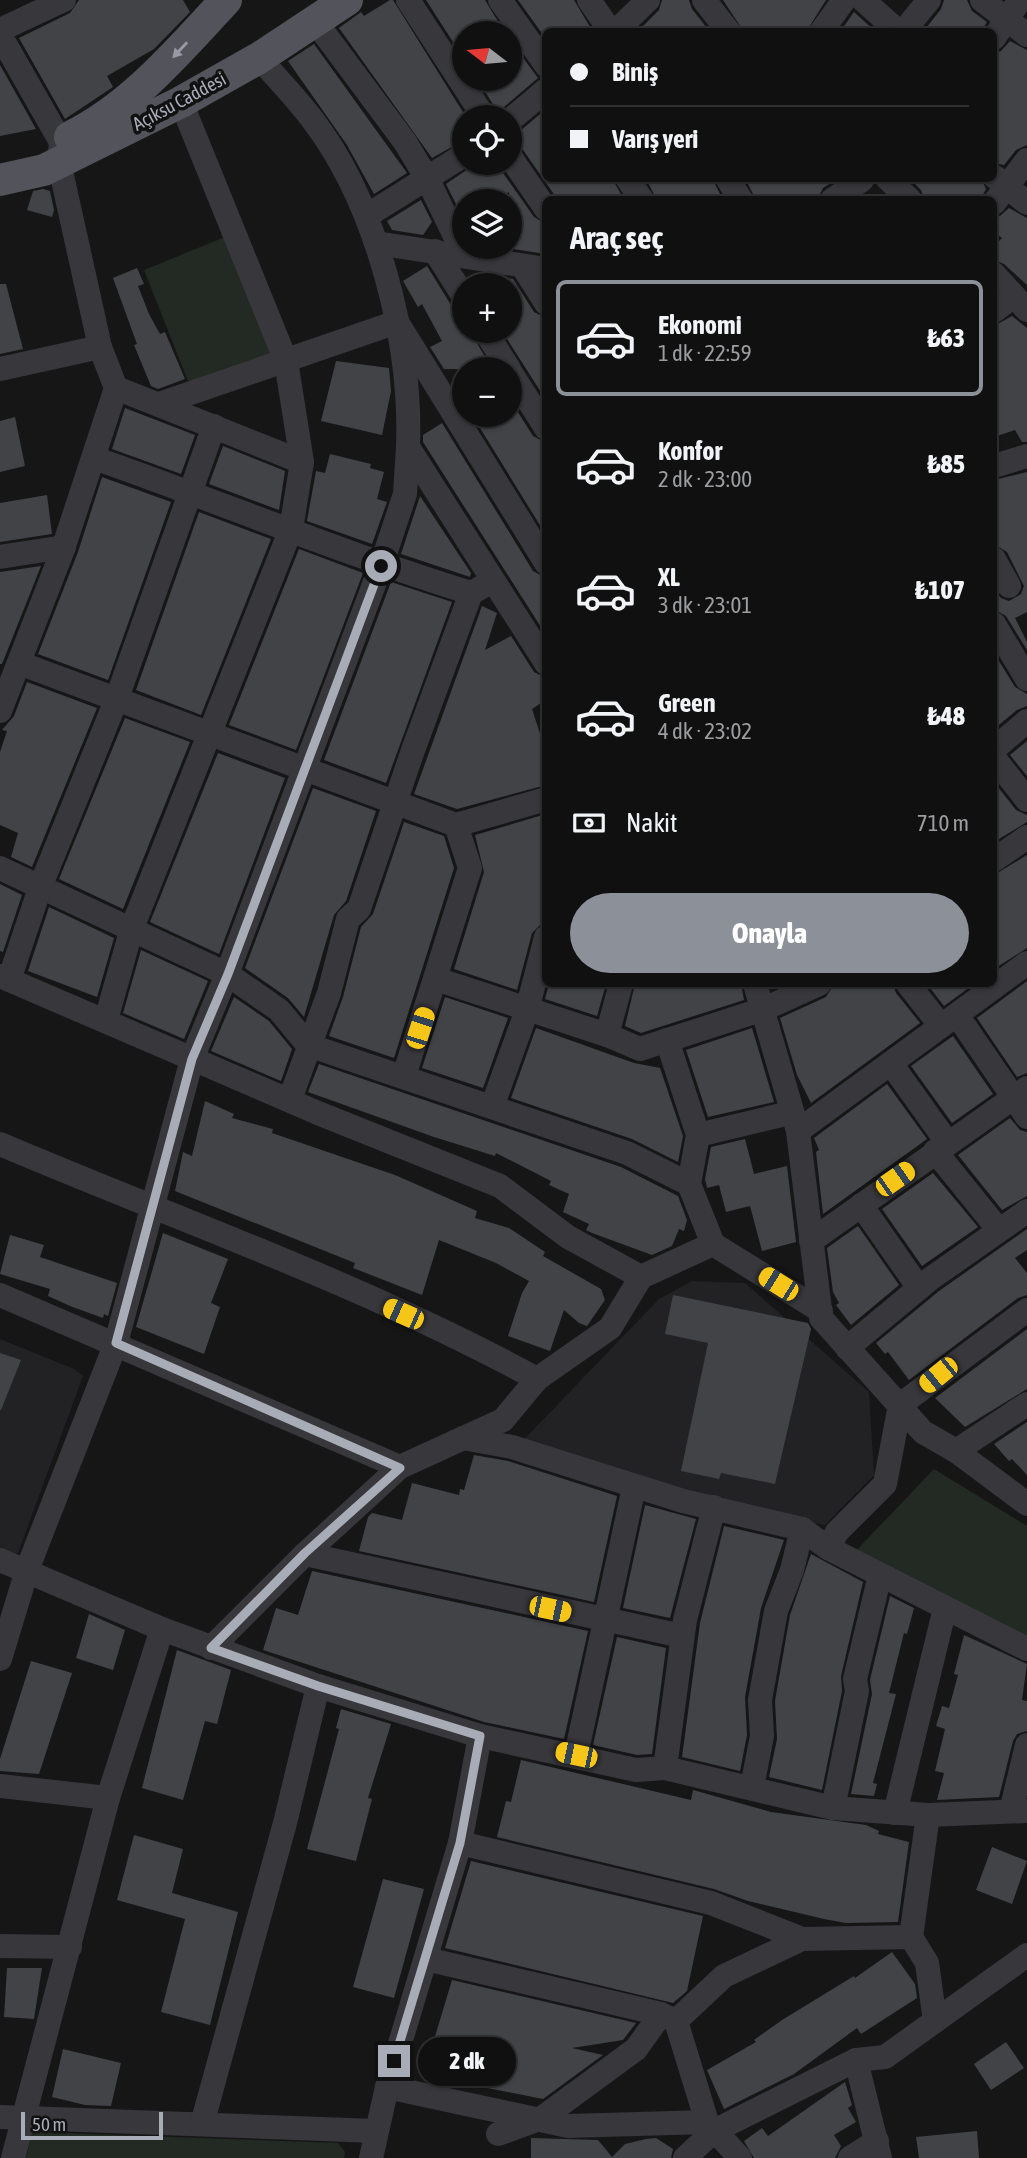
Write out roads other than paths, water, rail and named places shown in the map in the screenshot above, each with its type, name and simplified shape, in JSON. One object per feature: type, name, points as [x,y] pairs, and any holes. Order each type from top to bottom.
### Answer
[{"type":"main road","name":"Açıksu Caddesi","points":[[0,180],[44,170],[87,128],[155,77],[226,0]]},
{"type":"main road","name":"Açıksu Caddesi","points":[[0,162],[60,152],[181,102],[259,58],[347,0]]},
{"type":"street","points":[[0,30],[64,0]]},
{"type":"street","points":[[408,0],[476,105]]},
{"type":"street","points":[[500,0],[542,59]]},
{"type":"street","points":[[589,0],[610,28]]},
{"type":"street","points":[[617,28],[648,0]]},
{"type":"street","points":[[704,0],[726,28]]},
{"type":"street","points":[[824,28],[844,0]]},
{"type":"street","points":[[863,0],[896,28]]},
{"type":"street","points":[[904,28],[929,0]]},
{"type":"street","points":[[982,0],[1027,35]]},
{"type":"street","points":[[315,21],[404,142],[428,180],[452,230]]},
{"type":"street","points":[[0,35],[60,152],[100,347],[116,388],[64,547],[0,711]]},
{"type":"street","points":[[0,1659],[27,1570],[116,1343],[192,1059],[228,974],[306,768],[405,494],[409,423],[397,322],[368,215],[313,120],[259,58]]},
{"type":"street","points":[[522,110],[542,93]]},
{"type":"street","points":[[106,1020],[132,928],[291,529],[302,462],[286,361],[181,102]]},
{"type":"street","points":[[1027,160],[998,189],[1027,203]]},
{"type":"street","points":[[368,215],[452,163]]},
{"type":"street","points":[[522,174],[542,203]]},
{"type":"street","points":[[860,187],[895,196]]},
{"type":"street","points":[[376,243],[452,253]]},
{"type":"street","points":[[435,251],[452,278]]},
{"type":"street","points":[[486,259],[534,268],[542,291]]},
{"type":"street","points":[[997,277],[1021,303],[997,311]]},
{"type":"street","points":[[159,404],[397,322]]},
{"type":"street","points":[[397,322],[542,557]]},
{"type":"street","points":[[0,369],[100,347]]},
{"type":"street","points":[[116,388],[302,462]]},
{"type":"street","points":[[522,390],[542,422]]},
{"type":"street","points":[[214,426],[117,698],[4,978],[500,1186],[568,1237],[641,1277]]},
{"type":"street","points":[[408,447],[482,587],[542,657]]},
{"type":"street","points":[[997,465],[1027,456]]},
{"type":"street","points":[[94,458],[291,529],[381,566],[482,587]]},
{"type":"street","points":[[0,557],[64,547]]},
{"type":"street","points":[[997,564],[1009,586]]},
{"type":"street","points":[[290,1099],[329,993],[348,919],[359,909],[412,753],[482,587]]},
{"type":"street","points":[[997,629],[1027,679]]},
{"type":"street","points":[[19,663],[456,825],[542,801]]},
{"type":"street","points":[[997,746],[1027,721]]},
{"type":"street","points":[[997,762],[1027,800]]},
{"type":"street","points":[[404,1076],[470,868],[456,825]]},
{"type":"street","points":[[997,858],[1027,836]]},
{"type":"street","points":[[0,868],[228,974],[279,1010],[308,1045],[627,1153],[689,1184]]},
{"type":"street","points":[[492,1107],[527,1010],[542,952]]},
{"type":"street","points":[[997,985],[1027,963]]},
{"type":"street","points":[[436,979],[607,1035],[640,1049],[764,1009],[812,987]]},
{"type":"street","points":[[607,1035],[620,987]]},
{"type":"street","points":[[756,987],[794,1122],[821,1318],[923,1432],[956,1451],[1026,1503]]},
{"type":"street","points":[[811,1241],[941,1146],[1023,1101],[949,1021],[911,987]]},
{"type":"street","points":[[698,1135],[794,1122],[892,1065],[995,987]]},
{"type":"street","points":[[667,1040],[698,1135],[689,1184],[713,1244],[821,1311]]},
{"type":"street","points":[[892,1065],[941,1146],[998,1229]]},
{"type":"street","points":[[0,1144],[330,1281],[477,1346],[537,1379]]},
{"type":"street","points":[[861,1205],[919,1288]]},
{"type":"street","points":[[847,1348],[919,1288],[998,1229],[1027,1211]]},
{"type":"street","points":[[211,1648],[305,1553],[400,1468],[503,1420],[537,1379],[610,1328],[641,1277],[713,1244]]},
{"type":"street","points":[[0,1295],[400,1468]]},
{"type":"street","points":[[828,1549],[837,1532],[885,1484],[900,1405],[1027,1310]]},
{"type":"street","points":[[956,1451],[1027,1404]]},
{"type":"street","points":[[463,1438],[512,1447],[635,1487],[802,1529],[828,1549],[1027,1649]]},
{"type":"street","points":[[576,1755],[635,1487]]},
{"type":"street","points":[[665,1768],[682,1636],[693,1580],[714,1507]]},
{"type":"street","points":[[751,1787],[762,1736],[760,1700],[774,1621],[802,1529]]},
{"type":"street","points":[[305,1553],[682,1636]]},
{"type":"street","points":[[0,1560],[211,1648],[318,1686],[480,1736],[636,1770],[665,1768],[833,1808],[928,1815],[1019,1811],[1027,1745]]},
{"type":"street","points":[[833,1808],[857,1691],[855,1679],[880,1575]]},
{"type":"street","points":[[895,1813],[946,1608]]},
{"type":"street","points":[[13,2158],[12,2117],[70,1947],[108,1798],[162,1629]]},
{"type":"street","points":[[202,2124],[285,1823],[318,1686]]},
{"type":"street","points":[[371,2158],[387,2087],[460,1843],[480,1736]]},
{"type":"street","points":[[0,1786],[108,1798]]},
{"type":"street","points":[[928,1815],[911,1937],[927,1963],[934,2021]]},
{"type":"street","points":[[460,1843],[711,1903],[802,1939],[911,1937]]},
{"type":"street","points":[[498,2134],[538,2119],[636,2049],[668,2017],[724,1976],[802,1939]]},
{"type":"street","points":[[0,1946],[70,1947]]},
{"type":"street","points":[[387,2087],[568,2126],[710,2126],[856,2060],[885,2057],[1027,1955]]},
{"type":"street","points":[[426,1959],[668,2017]]},
{"type":"street","points":[[668,2017],[710,2126],[737,2157]]},
{"type":"street","points":[[850,2158],[878,2149],[856,2060]]},
{"type":"street","points":[[12,2117],[376,2131]]},
{"type":"street","points":[[685,2158],[710,2126]]}]
